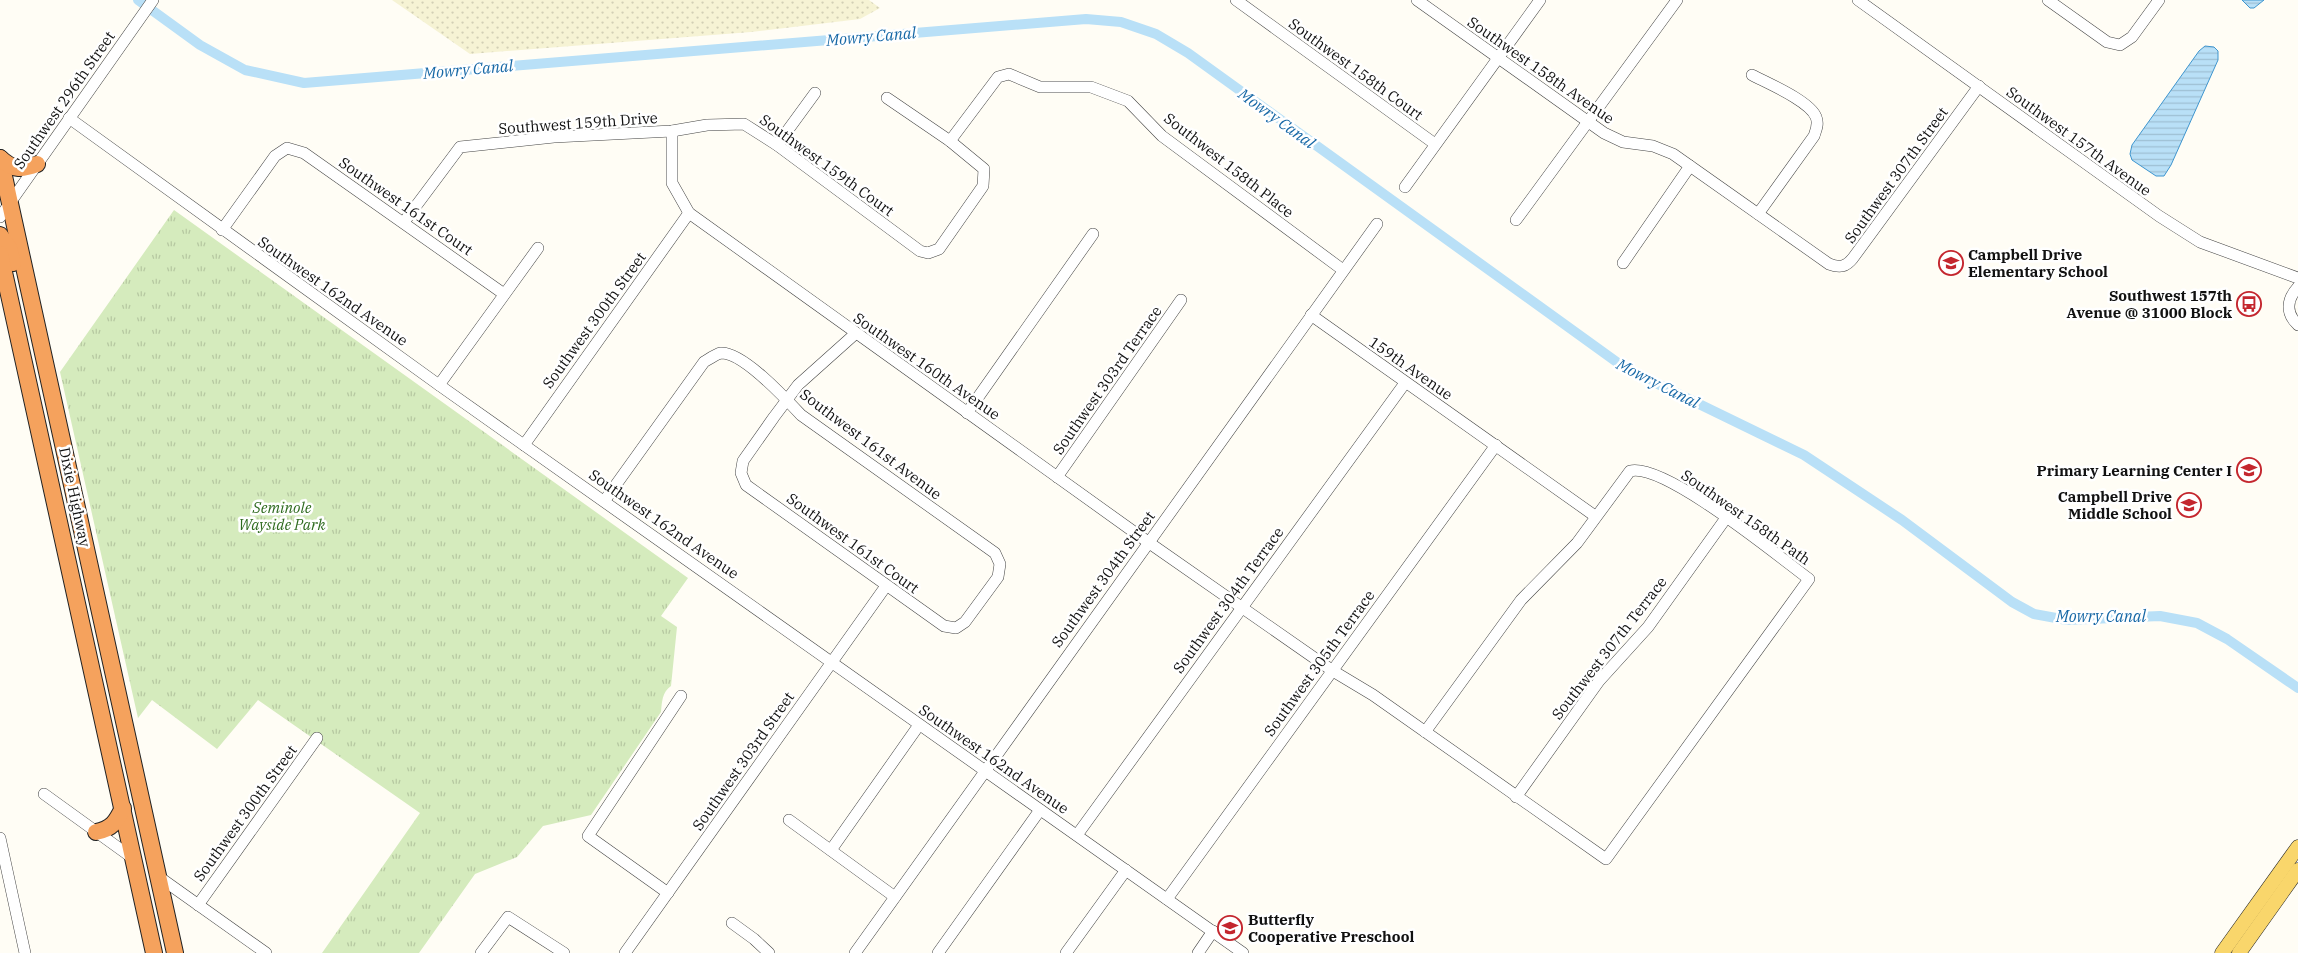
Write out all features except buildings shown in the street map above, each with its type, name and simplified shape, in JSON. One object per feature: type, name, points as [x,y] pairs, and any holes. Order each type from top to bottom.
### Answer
[{"type":"highway","points":[[0,158],[16,169],[24,169],[37,164]]},
{"type":"highway","name":"Dixie Highway","points":[[0,158],[5,199],[54,401],[171,935]]},
{"type":"highway","points":[[0,235],[10,248],[38,374],[54,401]]},
{"type":"highway","name":"Dixie Highway","points":[[1,264],[122,802]]},
{"type":"highway","points":[[33,406],[50,434],[69,522],[77,531],[82,531]]},
{"type":"highway","points":[[64,547],[76,553],[99,649],[115,678]]},
{"type":"highway","points":[[96,832],[109,829],[114,825],[122,802]]},
{"type":"highway","points":[[122,802],[154,953]]},
{"type":"highway","points":[[122,802],[134,810],[146,864],[159,877]]},
{"type":"highway","points":[[134,859],[144,873],[159,924],[171,935],[175,953]]},
{"type":"main road","points":[[2239,953],[2294,873],[2298,847]]},
{"type":"main road","points":[[2222,953],[2294,873]]},
{"type":"street","name":"Southwest 296th Street","points":[[0,217],[5,199],[37,164],[153,0]]},
{"type":"street","name":"Southwest 158th Court","points":[[1236,0],[1435,144]]},
{"type":"street","name":"Southwest 158th Avenue","points":[[1417,0],[1588,123],[1622,142],[1654,146],[1667,151],[1829,264]]},
{"type":"street","points":[[1405,186],[1540,0]]},
{"type":"street","points":[[1516,220],[1677,0]]},
{"type":"street","name":"Southwest 157th Avenue","points":[[1858,0],[2108,181],[2200,242],[2238,258],[2298,278]]},
{"type":"street","points":[[2048,0],[2108,42],[2120,44],[2132,37],[2159,0]]},
{"type":"street","name":"Southwest 158th Place","points":[[950,141],[998,77],[1008,74],[1040,87],[1091,87],[1128,101],[1162,136],[1343,270]]},
{"type":"street","points":[[1752,75],[1800,102],[1814,112],[1818,122],[1817,129],[1807,145],[1758,214]]},
{"type":"street","name":"Southwest 307th Street","points":[[1829,264],[1841,267],[1853,258],[1978,86]]},
{"type":"street","points":[[777,145],[815,94]]},
{"type":"street","points":[[887,98],[950,141]]},
{"type":"street","name":"Southwest 162nd Avenue","points":[[69,118],[222,230],[524,445],[605,500],[830,662],[1244,953]]},
{"type":"street","name":"Southwest 159th Court","points":[[672,131],[707,125],[744,124],[777,145],[920,251],[928,253],[939,249],[983,186],[984,168],[950,141]]},
{"type":"street","name":"Southwest 159th Drive","points":[[404,222],[460,147],[554,137],[672,131],[672,183],[689,213]]},
{"type":"street","name":"Southwest 161st Court","points":[[222,230],[275,156],[287,148],[304,153],[504,294]]},
{"type":"street","points":[[1623,263],[1690,166]]},
{"type":"street","name":"Southwest 160th Avenue","points":[[689,213],[1148,542],[1242,606],[1332,671]]},
{"type":"street","name":"Southwest 300th Street","points":[[524,445],[689,213]]},
{"type":"street","name":"Southwest 304th Street","points":[[855,953],[1377,224]]},
{"type":"street","points":[[967,413],[1093,234]]},
{"type":"street","points":[[439,384],[538,248]]},
{"type":"street","points":[[2298,287],[2288,302],[2291,317],[2298,325]]},
{"type":"street","name":"Southwest 303rd Terrace","points":[[1057,477],[1181,300]]},
{"type":"street","name":"159th Avenue","points":[[1311,315],[1596,516]]},
{"type":"street","points":[[787,400],[798,385],[856,334]]},
{"type":"street","name":"Southwest 161st Avenue","points":[[605,500],[704,362],[720,353],[733,356],[766,379],[801,414],[995,553],[1000,564],[998,577],[966,622],[956,628]]},
{"type":"street","name":"Southwest 304th Terrace","points":[[1077,835],[1405,382]]},
{"type":"street","name":"Southwest 161st Court","points":[[787,400],[743,461],[741,473],[746,485],[944,626],[956,628]]},
{"type":"street","name":"Southwest 305th Terrace","points":[[1168,899],[1496,444]]},
{"type":"street","name":"Southwest 158th Path","points":[[1516,797],[1606,859],[1809,579],[1726,518],[1674,484],[1648,471],[1638,469],[1630,471],[1596,516]]},
{"type":"street","points":[[1425,732],[1521,600],[1531,588],[1563,559],[1596,516]]},
{"type":"street","name":"Southwest 307th Terrace","points":[[1516,797],[1599,681],[1648,627],[1726,518]]},
{"type":"street","name":"Southwest 303rd Street","points":[[625,953],[830,662],[886,586]]},
{"type":"street","points":[[1332,671],[1372,695],[1516,797]]},
{"type":"street","points":[[668,893],[588,836],[682,696]]},
{"type":"street","points":[[831,850],[920,725]]},
{"type":"street","name":"Southwest 300th Street","points":[[198,905],[317,738]]},
{"type":"street","points":[[44,794],[134,859]]},
{"type":"street","points":[[938,953],[1040,810]]},
{"type":"street","points":[[789,820],[895,897]]},
{"type":"street","points":[[0,838],[25,953]]},
{"type":"street","points":[[1066,953],[1126,870]]},
{"type":"street","points":[[159,877],[266,953]]},
{"type":"street","points":[[481,953],[508,917],[564,953]]},
{"type":"street","points":[[732,923],[754,938],[769,953]]},
{"type":"street","points":[[1198,953],[1214,931]]},
{"type":"shaded area","points":[[392,0],[869,0],[880,8],[860,19],[751,32],[470,54]]},
{"type":"green space","name":"Seminole Wayside Park","points":[[174,210],[688,578],[661,616],[677,627],[671,686],[664,694],[661,712],[591,815],[543,826],[517,857],[475,874],[419,953],[322,953],[420,813],[258,700],[217,749],[152,700],[138,718],[60,372]]},
{"type":"water","points":[[2242,0],[2264,0],[2254,8],[2250,8]]},
{"type":"water","points":[[2205,46],[2214,47],[2218,51],[2218,60],[2171,165],[2164,176],[2156,176],[2132,160],[2130,154],[2132,145],[2199,51]]},
{"type":"waterway","name":"Mowry Canal","points":[[138,0],[200,45],[245,70],[304,83],[1086,19],[1121,22],[1156,34],[1188,53],[1625,368],[1804,455],[1902,520],[2012,602],[2034,614],[2067,620],[2160,616],[2197,623],[2227,639],[2298,688]]},
{"type":"place","name":"Campbell Drive Elementary School","points":[[1951,263]]},
{"type":"place","name":"Southwest 157th Avenue @ 31000 Block","points":[[2249,304]]},
{"type":"place","name":"Primary Learning Center I","points":[[2249,470]]},
{"type":"place","name":"Campbell Drive Middle School","points":[[2189,505]]},
{"type":"place","name":"Butterfly Cooperative Preschool","points":[[1230,928]]}]
